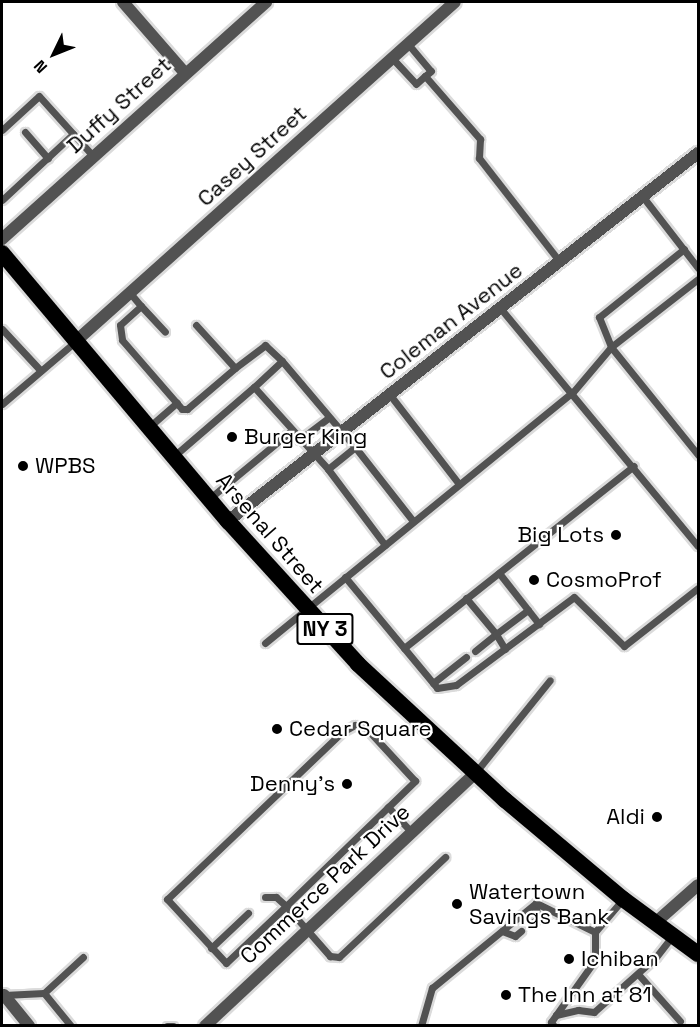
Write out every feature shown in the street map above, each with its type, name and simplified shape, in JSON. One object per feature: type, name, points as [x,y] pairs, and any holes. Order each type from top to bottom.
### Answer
[{"type":"highway","name":"Arsenal Street","points":[[2,253],[228,521],[358,664],[475,773],[622,899],[699,954]]},
{"type":"street","points":[[123,2],[185,73]]},
{"type":"street","name":"Duffy Street","points":[[2,239],[266,2]]},
{"type":"street","name":"Casey Street","points":[[76,341],[456,2]]},
{"type":"street","name":"Coleman Avenue","points":[[228,521],[699,153]]},
{"type":"street","name":"Commerce Park Drive","points":[[205,1025],[475,773]]},
{"type":"street","points":[[655,923],[699,885]]},
{"type":"street","points":[[4,995],[29,1026]]},
{"type":"lane","points":[[392,58],[416,84],[431,71],[408,44]]},
{"type":"lane","points":[[425,76],[480,139],[479,158],[560,262]]},
{"type":"lane","points":[[2,130],[39,96],[93,156]]},
{"type":"lane","points":[[25,132],[48,158]]},
{"type":"lane","points":[[2,200],[73,134]]},
{"type":"lane","points":[[643,197],[699,267]]},
{"type":"lane","points":[[684,249],[599,317],[611,347],[699,455]]},
{"type":"lane","points":[[265,643],[573,392],[611,347],[699,279]]},
{"type":"lane","points":[[130,293],[165,332]]},
{"type":"lane","points":[[141,306],[120,325],[122,339],[177,403],[187,409],[265,345],[282,361],[340,433],[355,447],[413,521]]},
{"type":"lane","points":[[501,309],[573,392],[699,546]]},
{"type":"lane","points":[[196,325],[235,368]]},
{"type":"lane","points":[[2,329],[41,371]]},
{"type":"lane","points":[[2,404],[76,341]]},
{"type":"lane","points":[[174,456],[282,361]]},
{"type":"lane","points":[[254,387],[312,455],[328,469],[385,545]]},
{"type":"lane","points":[[390,394],[459,484]]},
{"type":"lane","points":[[149,427],[177,403]]},
{"type":"lane","points":[[299,440],[328,418]]},
{"type":"lane","points":[[210,499],[291,431]]},
{"type":"lane","points":[[328,469],[355,447]]},
{"type":"lane","points":[[404,648],[634,466]]},
{"type":"lane","points":[[499,573],[539,624]]},
{"type":"lane","points":[[345,577],[435,686]]},
{"type":"lane","points":[[435,686],[456,685],[574,597],[624,646],[699,588]]},
{"type":"lane","points":[[466,598],[496,634],[505,649]]},
{"type":"lane","points":[[475,651],[528,610]]},
{"type":"lane","points":[[435,686],[466,657]]},
{"type":"lane","points":[[475,773],[550,680]]},
{"type":"lane","points":[[355,725],[364,726],[415,781],[388,807],[225,963],[167,899],[342,732],[355,725]]},
{"type":"lane","points":[[388,807],[411,832]]},
{"type":"lane","points":[[265,897],[276,897],[330,956],[339,957],[445,857]]},
{"type":"lane","points":[[554,1026],[551,1022],[595,960],[595,932],[622,899]]},
{"type":"lane","points":[[536,903],[595,932]]},
{"type":"lane","points":[[532,923],[537,919],[536,903]]},
{"type":"lane","points":[[421,1026],[432,988],[536,903]]},
{"type":"lane","points":[[211,948],[248,912]]},
{"type":"lane","points":[[502,931],[515,936],[521,931]]},
{"type":"lane","points":[[556,1016],[578,1010],[594,1012],[638,974],[673,936]]},
{"type":"lane","points":[[4,995],[44,993],[83,957]]},
{"type":"lane","points":[[638,974],[680,1021]]},
{"type":"lane","points":[[44,993],[71,1026]]},
{"type":"lane","points":[[167,1026],[172,1026]]},
{"type":"place","name":"Burger King","points":[[232,437]]},
{"type":"place","name":"WPBS","points":[[23,466]]},
{"type":"place","name":"Big Lots","points":[[616,535]]},
{"type":"place","name":"CosmoProf","points":[[534,580]]},
{"type":"place","name":"Cedar Square","points":[[277,729]]},
{"type":"place","name":"Denny's","points":[[347,784]]},
{"type":"place","name":"Aldi","points":[[657,817]]},
{"type":"place","name":"Watertown Savings Bank","points":[[457,904]]},
{"type":"place","name":"Ichiban","points":[[569,959]]},
{"type":"place","name":"The Inn at 81","points":[[506,995]]}]
